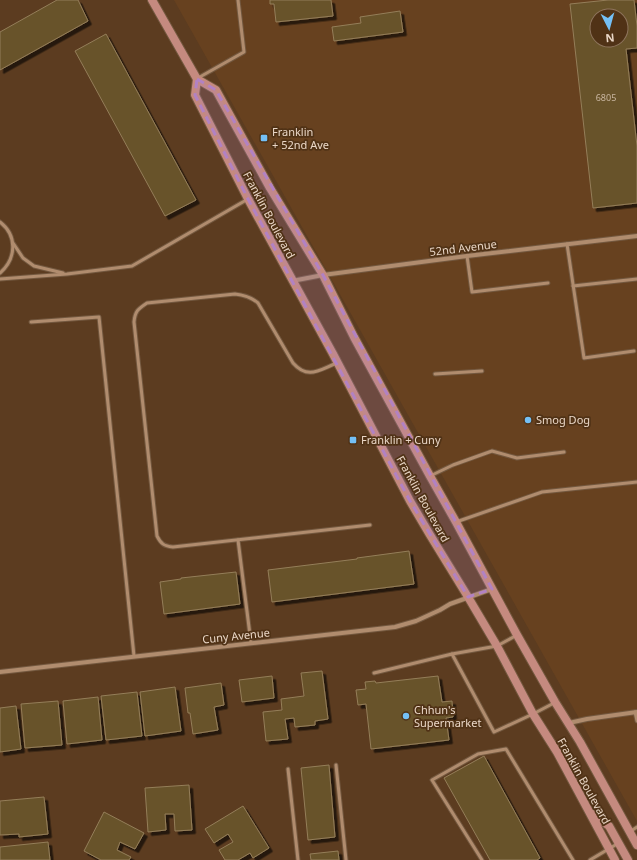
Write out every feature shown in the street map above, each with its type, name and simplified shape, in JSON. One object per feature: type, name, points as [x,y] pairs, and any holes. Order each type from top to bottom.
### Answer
[{"type":"main road","name":"Franklin Boulevard","points":[[152,0],[196,79],[216,90],[270,188],[323,275],[354,337],[517,635],[555,702],[633,829],[637,845]]},
{"type":"main road","name":"Franklin Boulevard","points":[[196,79],[195,94],[248,199],[414,507],[497,646],[533,714],[557,752],[615,860]]},
{"type":"main road","points":[[590,813],[609,826],[628,860]]},
{"type":"street","name":"52nd Avenue","points":[[292,281],[323,275],[467,256],[637,236]]},
{"type":"street","name":"Cuny Avenue","points":[[0,672],[395,627],[416,621],[450,604],[492,589]]},
{"type":"street","points":[[568,723],[636,712]]},
{"type":"lane","points":[[196,79],[244,52],[238,0]]},
{"type":"lane","points":[[0,279],[67,274],[132,266],[248,199]]},
{"type":"lane","points":[[0,222],[9,232],[13,243],[23,258],[34,266],[67,274]]},
{"type":"lane","points":[[0,273],[6,268],[12,254],[13,243]]},
{"type":"lane","points":[[567,244],[584,358],[634,350]]},
{"type":"lane","points":[[467,256],[472,292],[548,283]]},
{"type":"lane","points":[[573,286],[637,279]]},
{"type":"lane","points":[[337,363],[313,373],[305,372],[298,368],[292,362],[258,303],[244,295],[235,294],[147,303],[139,308],[134,315],[135,330],[157,536],[160,543],[173,547],[370,526]]},
{"type":"lane","points":[[31,322],[99,317],[134,656]]},
{"type":"lane","points":[[435,374],[482,371]]},
{"type":"lane","points":[[430,476],[453,465],[492,451],[517,458],[564,452]]},
{"type":"lane","points":[[456,522],[542,492],[637,482]]},
{"type":"lane","points":[[238,540],[251,643]]},
{"type":"lane","points":[[374,673],[452,654],[497,646],[517,635]]},
{"type":"lane","points":[[452,654],[494,732],[555,702]]},
{"type":"lane","points":[[636,712],[637,721]]},
{"type":"lane","points":[[482,860],[432,780],[478,754],[506,749],[573,860]]},
{"type":"lane","points":[[336,765],[346,860]]},
{"type":"lane","points":[[288,769],[298,860]]},
{"type":"lane","points":[[590,860],[619,843]]},
{"type":"highlighted area","points":[[197,79],[216,90],[323,275],[492,589],[468,597],[410,501],[248,199],[195,95]]},
{"type":"shaded area","points":[[174,0],[637,0],[637,821]]},
{"type":"building","points":[[57,0],[78,0],[88,21],[0,70],[0,32]]},
{"type":"building","points":[[270,0],[331,0],[333,16],[276,22],[274,4],[270,4]]},
{"type":"building","points":[[608,0],[634,0],[637,26],[637,48],[626,49],[637,146],[637,203],[593,208],[570,4]]},
{"type":"building","points":[[400,11],[403,32],[334,41],[332,27],[361,23],[360,17]]},
{"type":"building","points":[[106,34],[196,200],[165,216],[75,51]]},
{"type":"building","points":[[409,551],[414,584],[272,602],[268,570]]},
{"type":"building","points":[[236,572],[240,604],[164,614],[160,582],[181,578]]},
{"type":"building","points":[[322,671],[328,719],[315,721],[315,725],[295,727],[294,718],[285,719],[288,739],[266,741],[263,712],[282,710],[281,699],[304,696],[301,673]]},
{"type":"building","points":[[272,676],[274,698],[242,702],[239,680]]},
{"type":"building","points":[[438,676],[442,702],[452,701],[453,717],[446,718],[449,740],[371,749],[366,704],[358,705],[356,690],[366,689],[365,682],[375,681],[376,683]]},
{"type":"building","points":[[221,683],[224,705],[214,707],[218,730],[193,734],[190,713],[188,713],[185,688]]},
{"type":"building","points":[[175,687],[181,731],[145,736],[140,692]]},
{"type":"building","points":[[137,692],[142,736],[106,740],[101,696]]},
{"type":"building","points":[[98,697],[102,740],[67,744],[63,701]]},
{"type":"building","points":[[58,701],[62,745],[25,748],[21,704]]},
{"type":"building","points":[[16,706],[21,749],[0,752],[0,708]]},
{"type":"building","points":[[484,756],[540,858],[537,860],[490,860],[444,778]]},
{"type":"building","points":[[329,765],[335,837],[308,840],[301,768]]},
{"type":"building","points":[[189,785],[192,830],[175,831],[174,814],[165,814],[166,830],[148,832],[145,788]]},
{"type":"building","points":[[44,797],[48,834],[19,837],[19,834],[0,835],[0,801]]},
{"type":"building","points":[[243,806],[269,848],[253,858],[250,853],[238,860],[225,860],[219,850],[233,842],[228,834],[214,843],[205,829]]},
{"type":"building","points":[[104,812],[144,833],[135,849],[120,842],[117,850],[131,857],[129,860],[101,860],[84,851]]},
{"type":"building","points":[[48,842],[50,860],[0,860],[0,847]]},
{"type":"building","points":[[338,851],[339,860],[311,860],[310,854]]},
{"type":"place","name":"Franklin + 52nd Ave","points":[[264,138]]},
{"type":"place","name":"Smog Dog","points":[[528,420]]},
{"type":"place","name":"Franklin + Cuny","points":[[353,440]]},
{"type":"place","name":"Chhun's Supermarket","points":[[406,716]]}]
